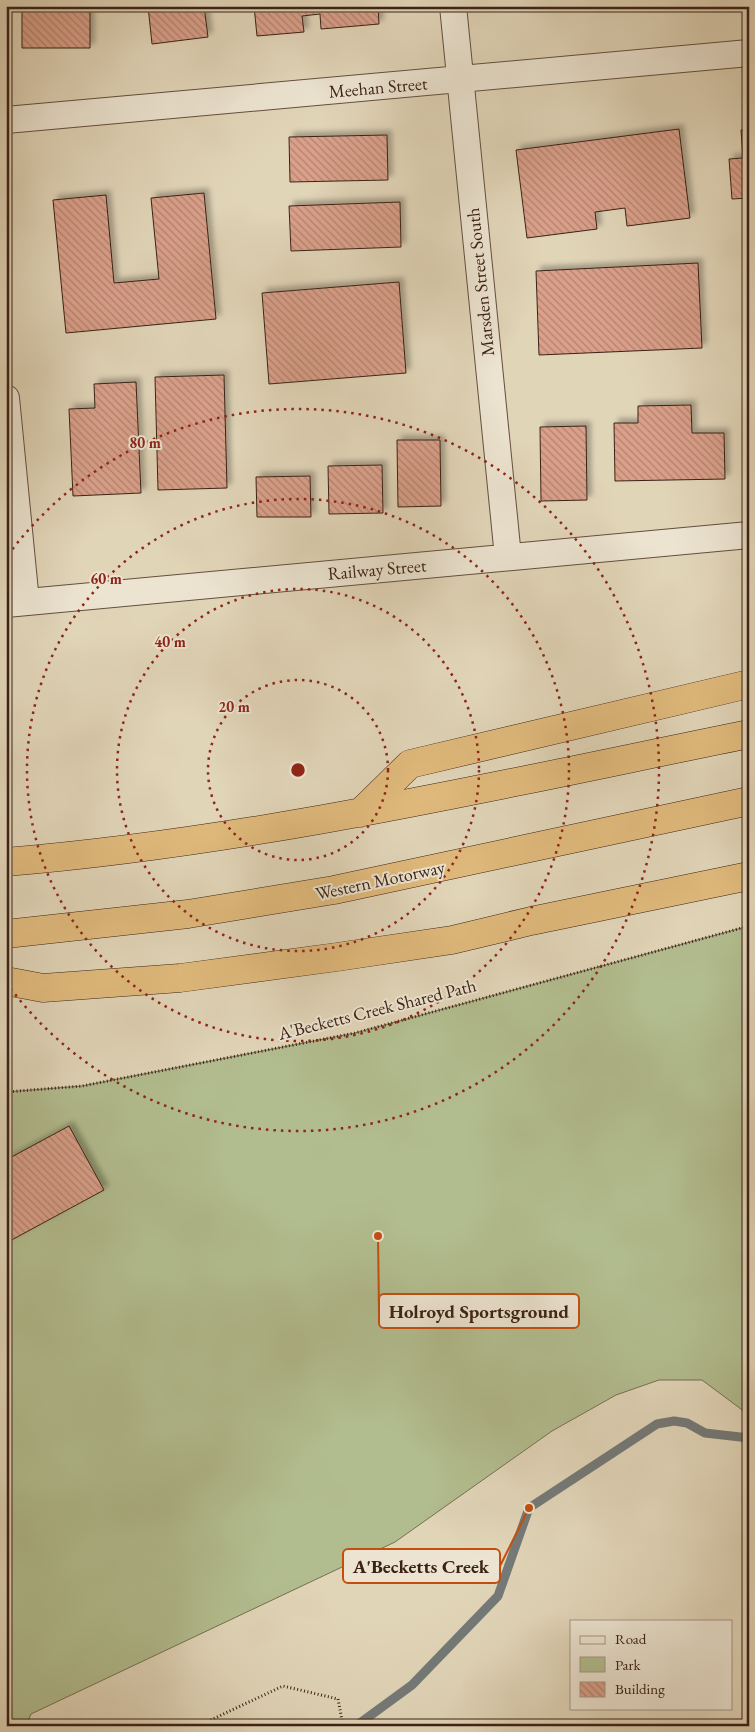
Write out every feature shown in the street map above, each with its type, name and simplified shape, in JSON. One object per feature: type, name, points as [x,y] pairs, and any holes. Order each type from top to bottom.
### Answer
[{"type":"highway","points":[[360,813],[410,764],[749,684]]},
{"type":"highway","points":[[6,862],[149,847],[270,829],[360,813],[749,734]]},
{"type":"highway","name":"Western Motorway","points":[[6,934],[188,914],[334,890],[749,801]]},
{"type":"highway","points":[[6,981],[43,988],[180,978],[337,957],[452,940],[531,921],[749,876]]},
{"type":"street","name":"Marsden Street South","points":[[453,6],[508,557]]},
{"type":"street","name":"Meehan Street","points":[[6,120],[749,53]]},
{"type":"street","points":[[6,398],[16,603]]},
{"type":"street","name":"Railway Street","points":[[16,603],[749,535]]},
{"type":"path","name":"A'Becketts Creek Shared Path","points":[[6,1092],[82,1086],[355,1033],[749,926]]},
{"type":"path","points":[[198,1726],[283,1686],[338,1699],[343,1726]]},
{"type":"green space","points":[[749,926],[749,1415],[702,1380],[659,1380],[616,1395],[552,1431],[395,1542],[31,1714],[26,1726],[6,1726],[6,1092],[82,1086],[355,1033]]},
{"type":"building","points":[[22,6],[90,6],[90,48],[22,48]]},
{"type":"building","points":[[148,6],[204,6],[208,37],[152,44]]},
{"type":"building","points":[[254,6],[378,6],[379,24],[321,29],[320,14],[302,16],[304,32],[257,36]]},
{"type":"building","points":[[531,6],[625,6],[531,10]]},
{"type":"building","points":[[679,129],[690,218],[627,226],[625,208],[595,212],[597,229],[527,238],[516,150]]},
{"type":"building","points":[[741,130],[749,130],[749,198],[732,199],[729,159],[743,158]]},
{"type":"building","points":[[387,135],[388,180],[290,182],[289,137]]},
{"type":"building","points":[[204,193],[216,319],[66,333],[53,200],[106,195],[114,283],[159,279],[151,198]]},
{"type":"building","points":[[400,202],[401,247],[291,251],[289,206]]},
{"type":"building","points":[[745,251],[749,251],[749,317],[748,317]]},
{"type":"building","points":[[698,263],[702,348],[539,355],[536,271]]},
{"type":"building","points":[[399,282],[406,373],[269,384],[262,293]]},
{"type":"building","points":[[224,375],[227,488],[158,490],[155,377]]},
{"type":"building","points":[[136,382],[141,493],[73,496],[69,409],[95,408],[94,384]]},
{"type":"building","points":[[691,405],[692,433],[724,433],[725,479],[615,481],[614,423],[638,423],[638,406]]},
{"type":"building","points":[[586,426],[587,500],[541,501],[540,427]]},
{"type":"building","points":[[397,440],[440,440],[441,506],[398,507]]},
{"type":"building","points":[[382,465],[383,513],[329,514],[328,466]]},
{"type":"building","points":[[310,476],[311,517],[257,517],[256,477]]},
{"type":"building","points":[[69,1126],[104,1190],[6,1243],[6,1160]]},
{"type":"waterway","points":[[356,1726],[412,1685],[498,1596],[529,1508],[657,1424],[674,1421],[687,1423],[705,1433],[749,1438]]},
{"type":"place","name":"Holroyd Sportsground","points":[[378,1236]]},
{"type":"place","name":"A'Becketts Creek","points":[[529,1508]]}]
